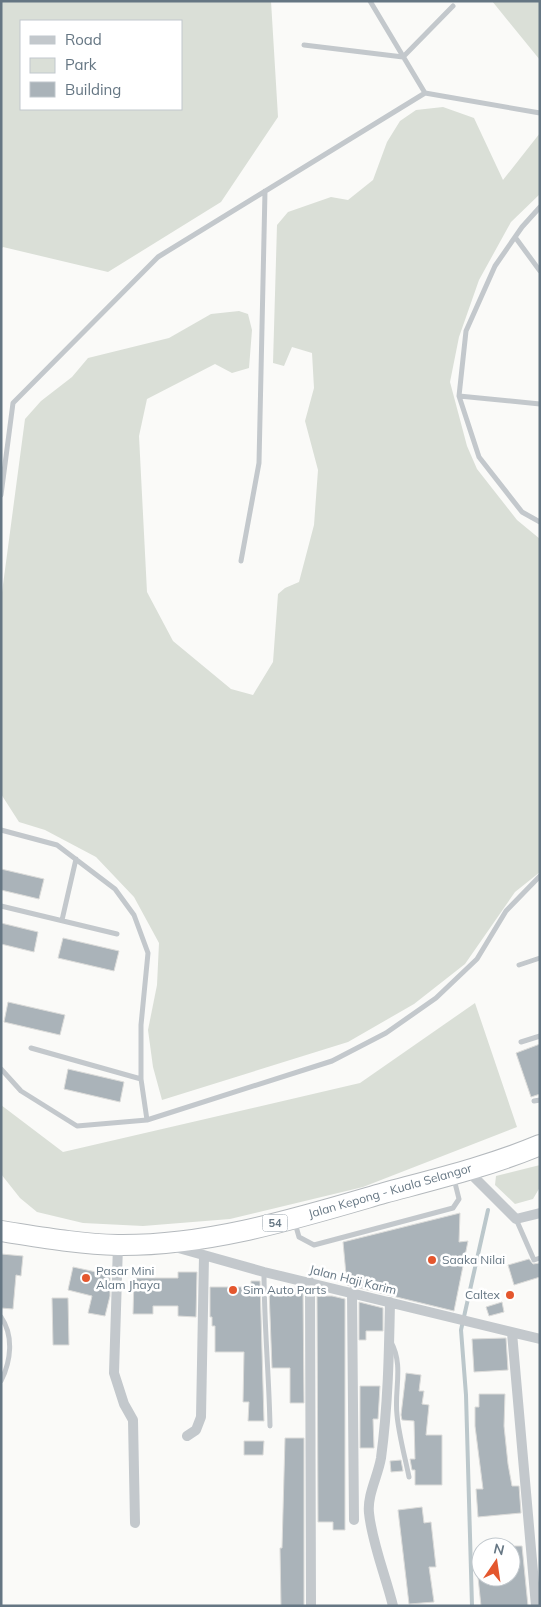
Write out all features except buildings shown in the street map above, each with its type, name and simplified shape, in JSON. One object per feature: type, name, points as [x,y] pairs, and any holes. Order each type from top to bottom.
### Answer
[{"type":"highway","name":"Jalan Kepong - Kuala Selangor","points":[[1,1231],[68,1242],[118,1244],[162,1243],[225,1234],[294,1219],[460,1172],[540,1146]]},
{"type":"street","points":[[460,1172],[516,1219],[540,1213]]},
{"type":"street","name":"Jalan Haji Karim","points":[[162,1243],[264,1272],[540,1339]]},
{"type":"street","points":[[118,1244],[114,1373],[124,1404],[133,1420],[135,1523]]},
{"type":"street","points":[[187,1436],[196,1430],[201,1417],[204,1256]]},
{"type":"street","points":[[310,1282],[311,1606]]},
{"type":"street","points":[[352,1292],[354,1520]]},
{"type":"street","points":[[390,1302],[388,1402],[381,1459],[372,1490],[369,1512],[393,1606]]},
{"type":"street","points":[[512,1333],[536,1606]]},
{"type":"lane","points":[[370,1],[425,93]]},
{"type":"lane","points":[[403,56],[453,6]]},
{"type":"lane","points":[[304,45],[403,56]]},
{"type":"lane","points":[[1,495],[13,402],[158,257],[425,93],[540,113]]},
{"type":"lane","points":[[241,561],[259,463],[264,191]]},
{"type":"lane","points":[[540,207],[514,237],[495,266],[466,331],[459,396],[479,457],[522,512],[540,522]]},
{"type":"lane","points":[[514,237],[540,271]]},
{"type":"lane","points":[[459,396],[540,404]]},
{"type":"lane","points":[[1,830],[57,845],[114,889],[134,915],[148,953],[141,1025],[141,1080],[147,1120]]},
{"type":"lane","points":[[62,920],[76,859]]},
{"type":"lane","points":[[1,1069],[21,1091],[77,1126],[147,1120],[332,1061],[386,1033],[436,998],[477,959],[506,911],[540,876]]},
{"type":"lane","points":[[1,906],[117,934]]},
{"type":"lane","points":[[519,965],[540,958]]},
{"type":"lane","points":[[521,1042],[540,1036]]},
{"type":"lane","points":[[31,1048],[141,1080]]},
{"type":"lane","points":[[294,1219],[299,1237],[314,1246],[453,1208],[459,1199],[460,1172]]},
{"type":"lane","points":[[516,1219],[534,1260],[540,1258]]},
{"type":"lane","points":[[264,1272],[264,1329],[269,1358],[270,1426]]},
{"type":"lane","points":[[1,1317],[8,1328],[10,1361],[1,1381]]},
{"type":"lane","points":[[389,1339],[397,1353],[397,1415],[409,1477]]},
{"type":"green space","points":[[1,1],[271,1],[278,117],[221,202],[108,272],[3,247],[1,249]]},
{"type":"green space","points":[[492,1],[540,1],[540,60]]},
{"type":"green space","points":[[443,107],[474,118],[503,180],[540,133],[540,194],[511,222],[479,280],[459,337],[450,382],[467,446],[477,469],[517,520],[540,539],[540,872],[515,892],[465,964],[414,1004],[348,1042],[162,1100],[153,1067],[148,1030],[157,985],[159,943],[134,897],[96,857],[45,830],[19,822],[1,794],[1,600],[25,419],[41,401],[72,377],[88,358],[169,338],[211,314],[239,311],[248,314],[252,330],[249,368],[232,373],[215,364],[147,399],[139,436],[147,592],[173,641],[231,689],[253,695],[273,662],[278,594],[285,588],[299,582],[314,525],[318,470],[305,421],[314,388],[312,353],[292,347],[284,366],[273,363],[277,225],[288,212],[331,197],[348,200],[373,180],[387,142],[400,121],[416,110]]},
{"type":"green space","points":[[475,1003],[517,1127],[363,1187],[230,1219],[143,1226],[83,1223],[37,1212],[20,1198],[1,1174],[1,1105],[63,1152],[360,1083]]},
{"type":"green space","points":[[540,1165],[540,1187],[533,1199],[515,1204],[495,1185],[496,1176]]},
{"type":"waterway","points":[[472,1606],[466,1395],[461,1330],[488,1210]]},
{"type":"place","name":"Saaka Nilai","points":[[432,1260]]},
{"type":"place","name":"Pasar Mini Alam Jhaya","points":[[86,1278]]},
{"type":"place","name":"Sim Auto Parts","points":[[233,1290]]},
{"type":"place","name":"Caltex","points":[[510,1295]]}]
